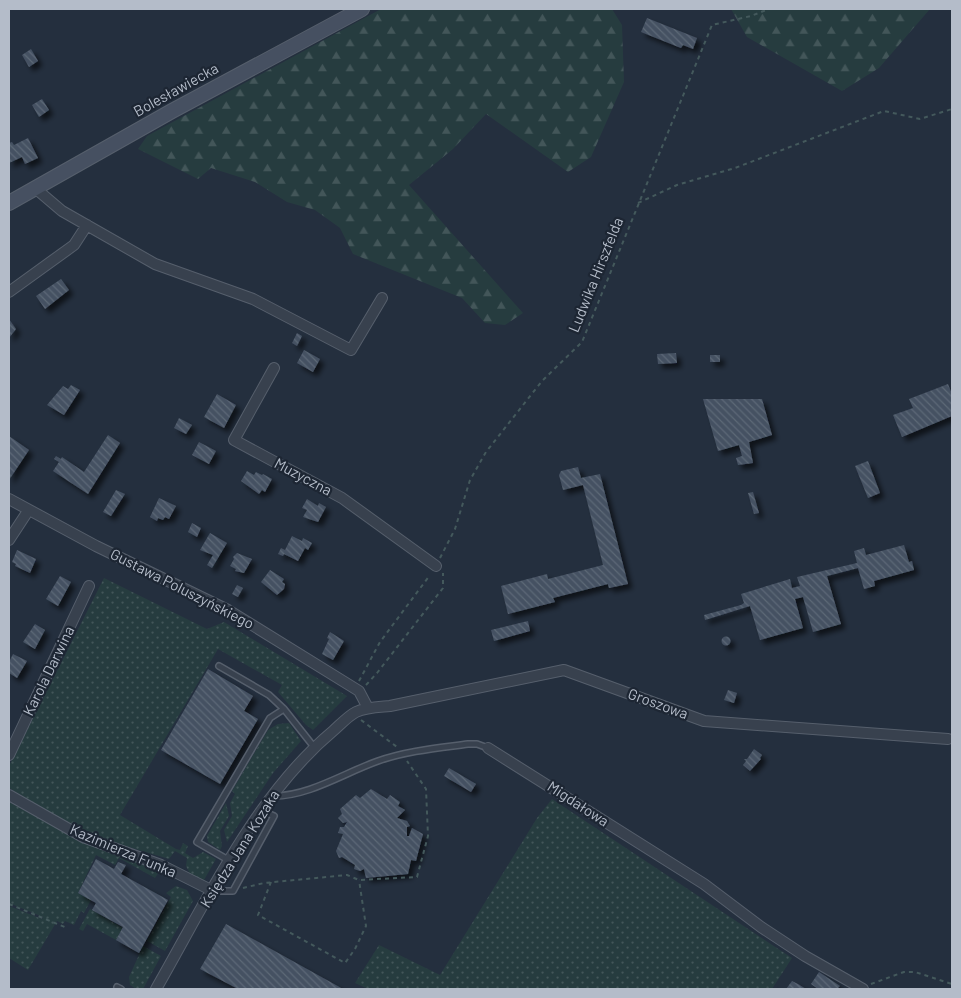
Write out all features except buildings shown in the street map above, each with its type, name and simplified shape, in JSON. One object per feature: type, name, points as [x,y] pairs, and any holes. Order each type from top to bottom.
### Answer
[{"type":"street","name":"Bolesławiecka","points":[[9,203],[172,110],[362,9]]},
{"type":"street","points":[[36,188],[62,211],[155,264],[253,299],[352,350],[382,298]]},
{"type":"street","points":[[9,292],[74,245],[87,225]]},
{"type":"street","name":"Muzyczna","points":[[274,368],[234,440],[342,498],[436,566]]},
{"type":"street","name":"Gustawa Poluszyńskiego","points":[[9,499],[28,511],[228,610],[357,689]]},
{"type":"street","points":[[9,540],[28,511]]},
{"type":"street","name":"Karola Darwina","points":[[9,755],[89,586]]},
{"type":"street","name":"Groszowa","points":[[368,708],[390,706],[564,670],[704,721],[950,736]]},
{"type":"street","points":[[357,689],[368,708]]},
{"type":"street","name":"Księdza Jana Kozaka","points":[[156,989],[212,891],[271,796],[314,747],[353,714],[368,708]]},
{"type":"street","name":"Migdałowa","points":[[488,748],[704,884],[761,927],[805,956],[860,987]]},
{"type":"street","name":"Kazimierza Funka","points":[[9,795],[83,837],[161,864],[212,891]]},
{"type":"lane","points":[[219,666],[269,695],[284,709],[314,747]]},
{"type":"lane","points":[[230,861],[197,842],[270,718],[284,709]]},
{"type":"lane","name":"Migdałowa","points":[[271,796],[291,796],[380,760],[468,744],[477,744],[488,748]]},
{"type":"lane","points":[[212,891],[233,891],[274,816],[262,811]]},
{"type":"path","name":"Ludwika Hirszfelda","points":[[357,689],[380,642],[436,566],[455,529],[470,480],[486,452],[542,381],[582,342],[712,25],[751,16],[769,9]]},
{"type":"path","points":[[638,203],[677,185],[734,168],[884,111],[920,118],[952,109]]},
{"type":"path","points":[[357,689],[377,673],[443,588],[444,574],[436,566]]},
{"type":"path","points":[[233,891],[256,884],[347,875],[359,880],[417,877],[428,836],[426,789],[401,750],[353,714]]},
{"type":"path","points":[[271,882],[258,915],[345,963],[355,949],[366,926],[359,880]]},
{"type":"path","points":[[9,904],[67,928]]},
{"type":"path","points":[[860,987],[874,984],[904,972],[916,972],[952,984]]},
{"type":"green space","points":[[381,9],[612,9],[622,25],[624,82],[591,157],[568,172],[486,114],[453,149],[409,185],[523,313],[505,325],[485,323],[462,298],[353,254],[340,228],[315,210],[287,202],[255,182],[211,168],[198,179],[138,149],[147,136]]},
{"type":"green space","points":[[731,9],[930,9],[879,68],[842,91],[747,37]]},
{"type":"green space","points":[[104,578],[207,629],[224,622],[347,696],[313,730],[306,725],[278,692],[282,685],[218,649],[120,815],[176,849],[180,850],[183,843],[188,846],[185,853],[193,858],[203,852],[216,859],[204,880],[190,874],[186,866],[187,858],[175,851],[169,859],[91,836],[9,788],[9,766]]},
{"type":"green space","points":[[289,723],[301,741],[273,773],[227,842],[224,830],[232,816],[230,803],[235,794],[232,791],[268,730],[278,724]]},
{"type":"green space","points":[[552,799],[792,958],[772,989],[368,989],[355,983],[379,945],[440,975],[537,818]]},
{"type":"green space","points":[[9,802],[80,841],[131,857],[159,872],[155,878],[119,858],[115,865],[96,855],[78,893],[91,900],[84,913],[81,911],[74,925],[65,921],[63,924],[57,921],[28,970],[9,958],[9,906],[42,919],[43,917],[9,903]]},
{"type":"green space","points":[[226,803],[229,816],[220,831],[222,846],[220,850],[208,842],[207,836]]},
{"type":"green space","points":[[176,886],[187,890],[193,901],[165,951],[147,941],[171,897],[166,893]]},
{"type":"green space","points":[[90,909],[123,928],[116,940],[87,924],[83,931],[79,929]]},
{"type":"green space","points":[[143,946],[161,956],[143,989],[136,989],[130,985],[129,977]]}]
